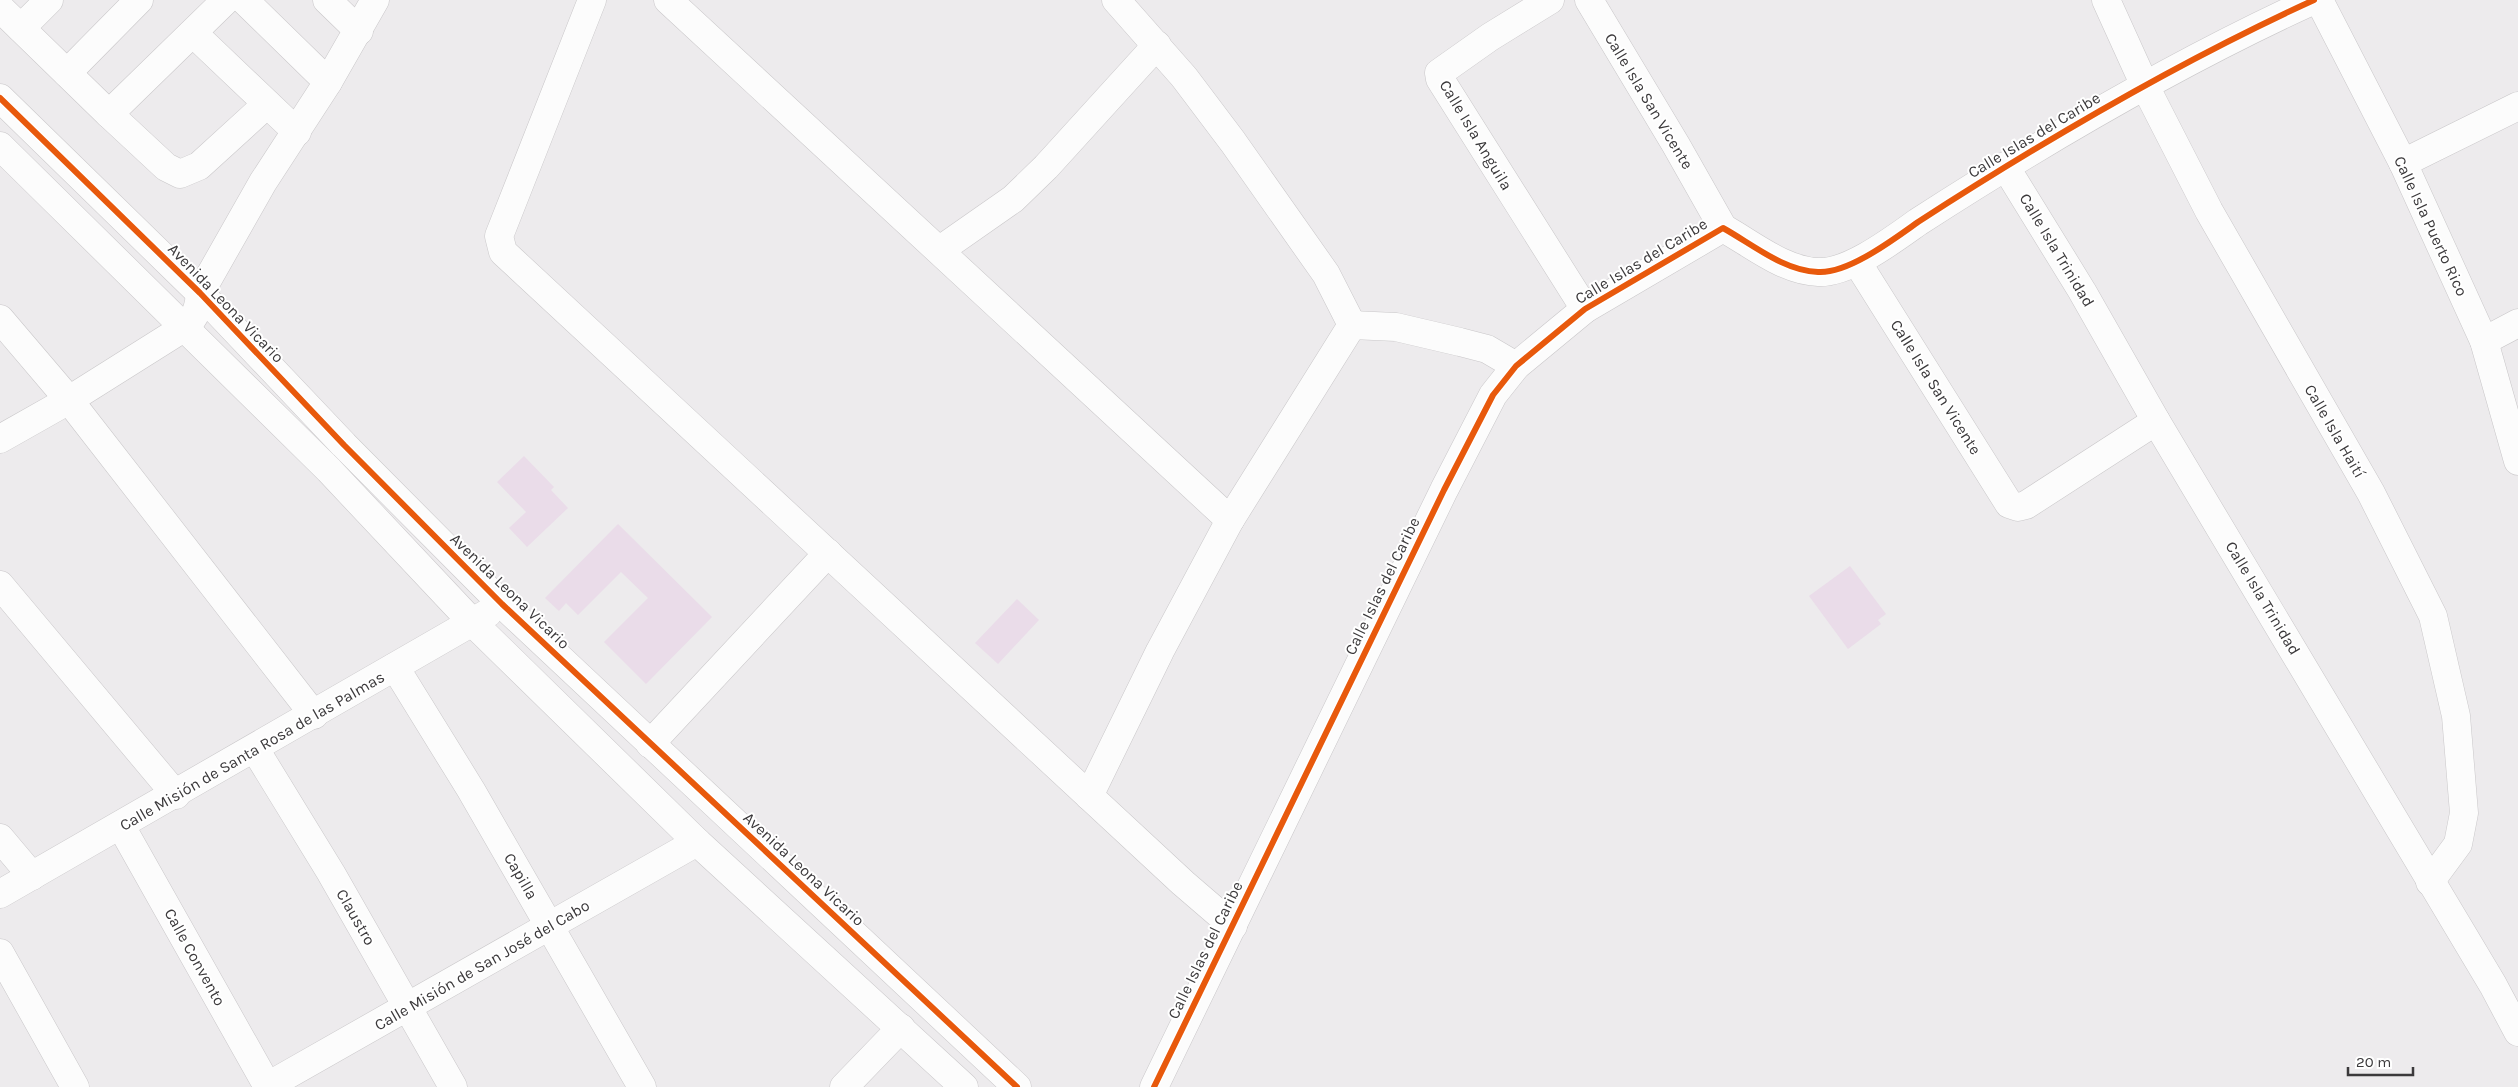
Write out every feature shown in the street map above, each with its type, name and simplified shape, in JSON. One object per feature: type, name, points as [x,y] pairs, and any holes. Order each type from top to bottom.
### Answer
[{"type":"street","points":[[21,28],[49,0]]},
{"type":"street","points":[[67,73],[139,0]]},
{"type":"street","points":[[109,114],[226,0]]},
{"type":"street","points":[[244,0],[328,82]]},
{"type":"street","points":[[327,0],[358,31]]},
{"type":"street","points":[[0,439],[69,400],[193,319],[199,305],[200,293],[262,182],[298,132],[375,0]]},
{"type":"street","points":[[592,0],[499,236],[503,252],[1183,883],[1233,926]]},
{"type":"street","points":[[668,0],[1230,520]]},
{"type":"street","points":[[1116,0],[1157,45],[1234,142],[1320,266],[1352,325]]},
{"type":"street","name":"Calle Isla Anguila","points":[[1550,0],[1490,37],[1439,73],[1445,88],[1585,309]]},
{"type":"street","name":"Calle Isla San Vicente","points":[[1589,0],[1676,145],[1723,228]]},
{"type":"street","name":"Calle Isla Haití","points":[[2106,0],[2145,86],[2209,210],[2371,493],[2433,616],[2456,716],[2464,813],[2458,844],[2430,882]]},
{"type":"street","name":"Calle Isla Puerto Rico","points":[[2320,0],[2403,163],[2484,342],[2518,461]]},
{"type":"street","name":"Calle Islas del Caribe","points":[[1154,1087],[1444,490],[1493,395],[1516,366],[1585,309],[1723,228],[1792,267],[1819,273],[1857,262],[2005,166],[2145,86],[2299,3]]},
{"type":"street","points":[[0,8],[166,167],[180,174],[200,166],[267,104]]},
{"type":"street","points":[[193,33],[298,132]]},
{"type":"street","points":[[940,250],[1020,192],[1046,167],[1157,45]]},
{"type":"street","name":"Avenida Leona Vicario","points":[[0,98],[200,293],[344,445],[502,604],[1018,1087]]},
{"type":"street","points":[[2403,163],[2518,106]]},
{"type":"street","points":[[0,146],[185,326],[328,470],[472,622],[697,842],[964,1087]]},
{"type":"street","name":"Calle Isla Trinidad","points":[[2005,166],[2082,291],[2156,422],[2323,698],[2430,882],[2493,985],[2518,1032]]},
{"type":"street","name":"Calle Isla San Vicente","points":[[1857,262],[2009,504],[2018,507],[2026,505],[2156,422]]},
{"type":"street","points":[[0,319],[69,400],[314,715]]},
{"type":"street","points":[[2484,342],[2518,324]]},
{"type":"street","points":[[1089,796],[1160,651],[1230,520],[1352,325]]},
{"type":"street","points":[[1352,325],[1396,327],[1460,342],[1487,349],[1516,366]]},
{"type":"street","points":[[650,744],[828,553]]},
{"type":"street","points":[[0,585],[176,795]]},
{"type":"street","name":"Calle Misión de Santa Rosa de las Palmas","points":[[0,894],[396,668],[502,604]]},
{"type":"street","name":"Capilla","points":[[396,668],[472,790],[642,1087]]},
{"type":"street","name":"Claustro","points":[[255,749],[331,873],[453,1087]]},
{"type":"street","name":"Calle Convento","points":[[121,826],[267,1087]]},
{"type":"street","points":[[0,838],[32,876]]},
{"type":"street","name":"Calle Misión de San José del Cabo","points":[[267,1087],[697,842]]},
{"type":"street","points":[[0,953],[75,1087]]},
{"type":"street","points":[[844,1087],[901,1028]]},
{"type":"building","points":[[524,456],[554,487],[551,490],[568,508],[527,547],[509,528],[526,512],[497,482]]},
{"type":"building","points":[[618,524],[712,617],[646,684],[604,642],[648,598],[621,572],[578,615],[566,603],[559,611],[545,598]]},
{"type":"building","points":[[1850,566],[1886,614],[1878,620],[1881,624],[1848,649],[1809,596]]},
{"type":"building","points":[[1017,599],[1039,620],[998,664],[975,643]]},
{"type":"cycle path","points":[[1154,1087],[1444,490],[1493,395],[1516,366],[1585,309],[1723,228],[1769,256],[1793,267],[1818,272],[1830,271],[1856,262],[2063,132],[2162,76],[2314,0]]},
{"type":"cycle path","points":[[0,98],[200,293],[344,445],[502,604],[1017,1087]]}]
